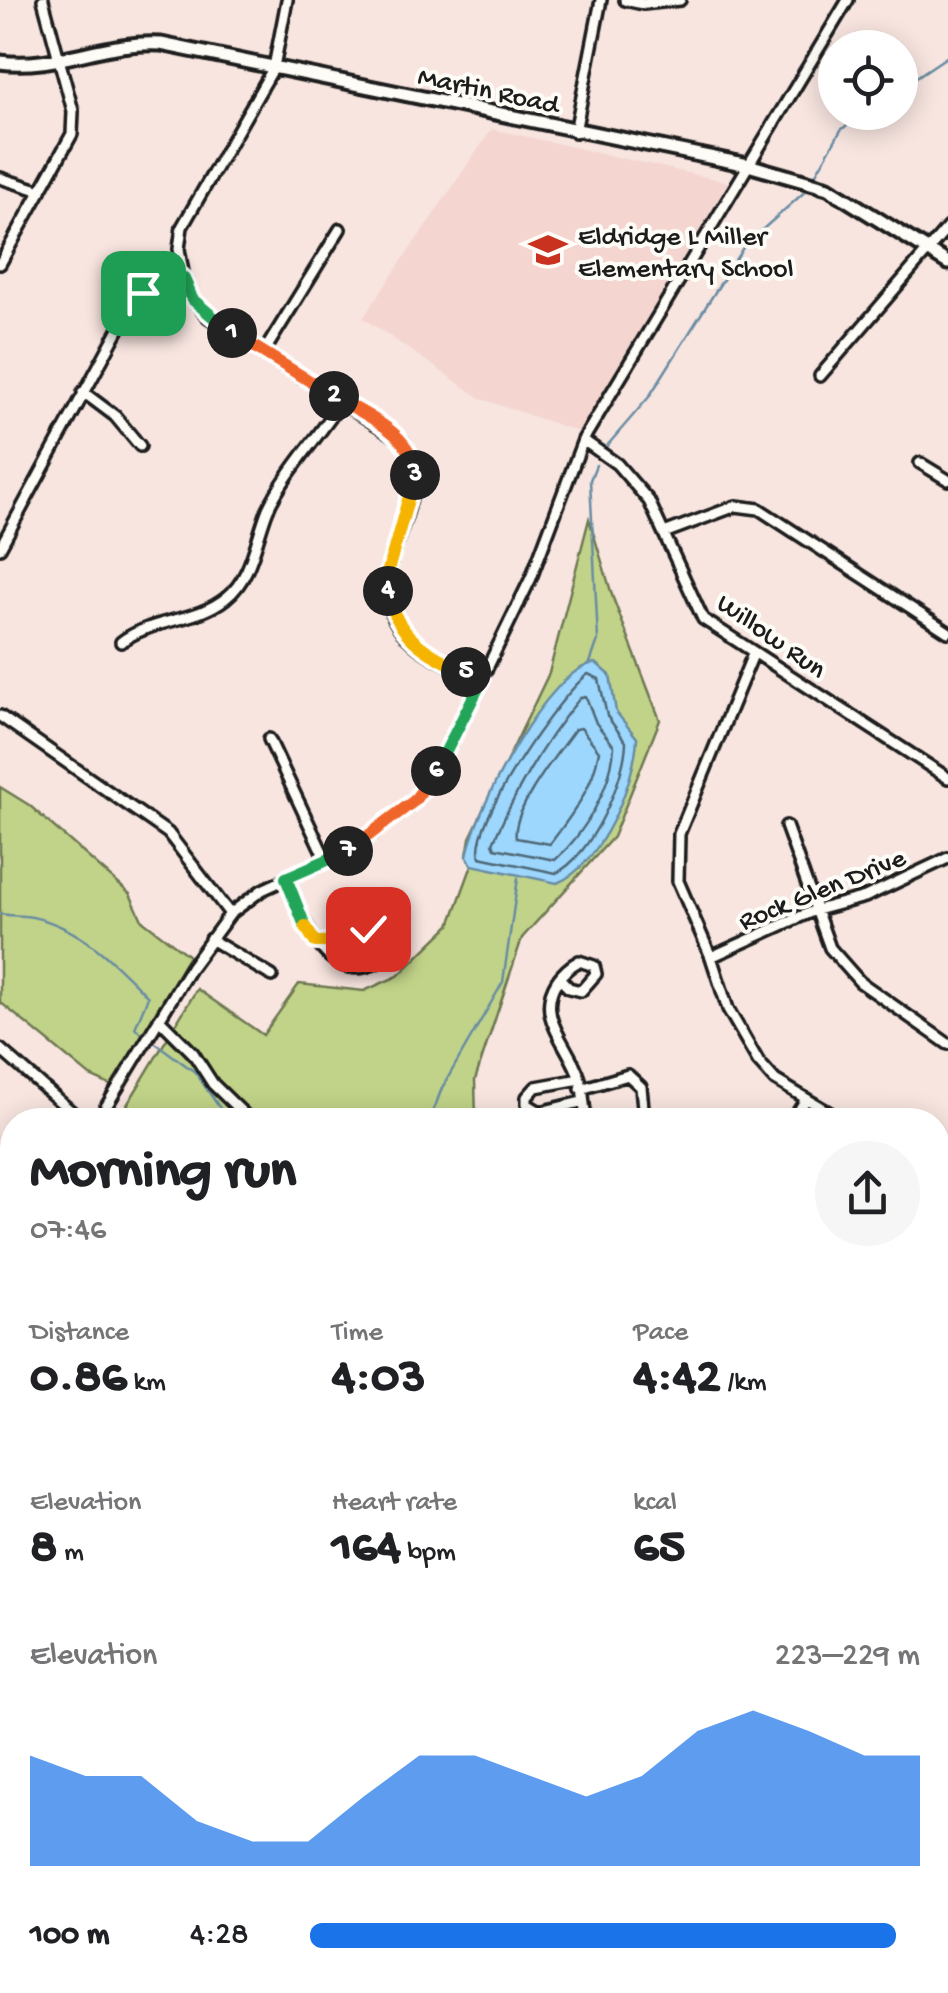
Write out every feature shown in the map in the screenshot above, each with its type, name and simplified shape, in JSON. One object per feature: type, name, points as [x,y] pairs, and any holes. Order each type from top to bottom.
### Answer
[{"type":"street","points":[[0,264],[72,134],[73,111],[43,0]]},
{"type":"street","points":[[287,0],[274,67],[182,227],[179,249],[184,278],[192,299],[208,317],[384,426],[414,458],[411,499],[387,574],[388,594],[400,630],[435,657],[482,680]]},
{"type":"street","points":[[575,132],[601,0]]},
{"type":"street","points":[[625,0],[643,4],[680,0]]},
{"type":"street","points":[[106,1108],[210,939],[230,914],[286,878],[354,848],[414,801],[440,764],[531,578],[583,440],[848,0]]},
{"type":"street","name":"Martin Road","points":[[0,62],[58,59],[108,45],[144,42],[748,165],[828,188],[948,262]]},
{"type":"street","points":[[0,178],[41,192]]},
{"type":"street","points":[[820,376],[948,227]]},
{"type":"street","points":[[264,352],[340,228]]},
{"type":"street","points":[[0,548],[83,392],[143,293],[163,280],[184,278]]},
{"type":"street","points":[[83,392],[116,416],[140,446]]},
{"type":"street","points":[[120,642],[139,628],[206,610],[228,597],[244,576],[269,508],[342,401]]},
{"type":"street","name":"Willow Run","points":[[583,440],[617,464],[639,487],[703,619],[948,778]]},
{"type":"street","points":[[920,463],[948,480]]},
{"type":"street","points":[[664,533],[736,506],[759,509],[948,632]]},
{"type":"street","points":[[754,652],[676,845],[682,895],[712,957],[728,1010],[743,1038],[775,1080],[815,1108]]},
{"type":"street","points":[[0,716],[168,833],[230,914]]},
{"type":"street","points":[[269,740],[326,860]]},
{"type":"street","points":[[786,826],[813,911],[830,948],[860,982],[948,1044]]},
{"type":"street","name":"Rock Glen Drive","points":[[712,957],[813,911],[865,897],[948,858]]},
{"type":"street","points":[[286,878],[315,942],[348,966],[364,967],[383,960],[389,954],[391,937],[378,928],[336,942],[315,942]]},
{"type":"street","points":[[210,939],[272,976]]},
{"type":"street","points":[[559,978],[551,991],[548,1008],[581,1084],[584,1108]]},
{"type":"street","points":[[159,1019],[239,1108]]},
{"type":"street","points":[[0,1049],[67,1108]]},
{"type":"street","points":[[534,1108],[527,1098],[536,1086],[581,1084],[628,1075],[641,1088],[643,1108]]},
{"type":"street","points":[[801,1108],[806,1100]]},
{"type":"street","points":[[557,1108],[582,1102]]},
{"type":"shaded area","name":"Eldridge L Miller Elementary School","points":[[492,129],[728,182],[579,432],[482,399],[363,318]]},
{"type":"green space","points":[[589,519],[613,598],[660,720],[613,837],[522,938],[475,1080],[476,1108],[127,1105],[197,989],[263,1035],[299,984],[364,991],[398,976],[450,925],[472,865],[467,856],[470,838],[549,673]]},
{"type":"green space","points":[[0,787],[29,805],[130,894],[142,920],[189,956],[112,1086],[90,1076],[0,1002]]},
{"type":"water","points":[[596,663],[610,675],[616,712],[637,738],[630,777],[601,842],[573,874],[557,883],[472,865],[467,856],[473,835],[516,744],[557,689],[577,671]]},
{"type":"waterway","points":[[918,76],[948,56]]},
{"type":"waterway","points":[[814,177],[841,130]]},
{"type":"waterway","points":[[606,447],[649,397],[744,246],[808,189]]},
{"type":"waterway","points":[[590,663],[598,640],[590,480],[596,465]]},
{"type":"waterway","points":[[434,1108],[503,982],[518,878]]},
{"type":"waterway","points":[[0,914],[50,922],[82,938],[110,959],[148,997],[135,1028],[195,1072],[220,1108]]},
{"type":"place","name":"Eldridge L Miller Elementary School","points":[[548,250]]},
{"type":"route","points":[[143,293],[163,280],[184,278],[192,299],[219,326],[384,426],[404,442],[414,458],[411,499],[387,574],[393,614],[400,630],[417,646],[482,680],[440,764],[414,801],[354,848],[286,878],[302,922],[315,942],[346,940],[368,929]]}]
